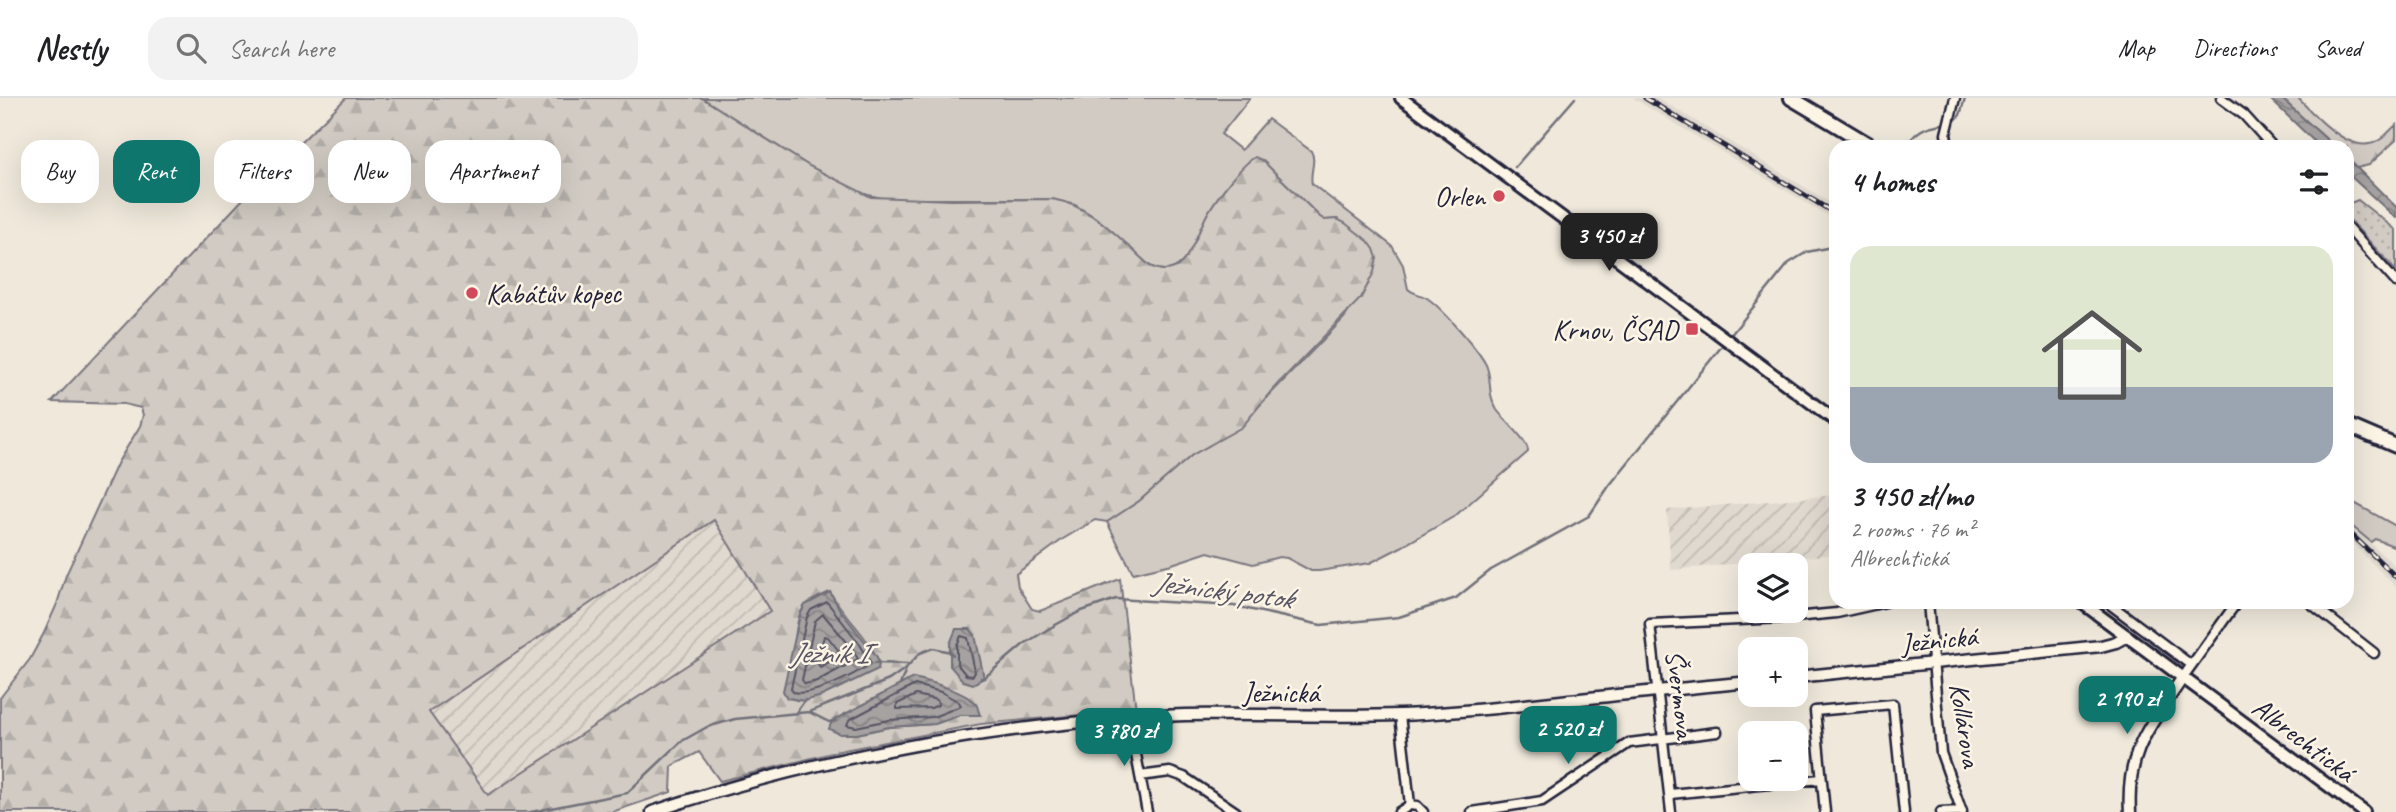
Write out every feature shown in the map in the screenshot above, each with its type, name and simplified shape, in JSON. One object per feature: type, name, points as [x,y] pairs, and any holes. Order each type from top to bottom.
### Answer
[{"type":"main road","points":[[1401,98],[1829,416]]},
{"type":"main road","points":[[1791,98],[1861,140]]},
{"type":"main road","points":[[2354,428],[2396,446]]},
{"type":"main road","name":"Albrechtická","points":[[2090,609],[2364,812]]},
{"type":"street","points":[[1947,140],[1955,98]]},
{"type":"street","points":[[2221,98],[2244,115],[2267,140]]},
{"type":"street","points":[[2354,236],[2396,282]]},
{"type":"street","name":"Švermova","points":[[1671,812],[1650,624],[1784,618],[1855,609]]},
{"type":"street","name":"Kollárova","points":[[1929,609],[1941,753],[1962,811]]},
{"type":"street","points":[[2116,609],[2192,665]]},
{"type":"street","points":[[2130,812],[2130,771],[2137,752],[2183,677],[2232,609]]},
{"type":"street","points":[[2318,609],[2374,653]]},
{"type":"street","name":"Ježnická","points":[[1808,676],[2107,645],[2127,636]]},
{"type":"street","name":"Ježnická","points":[[652,812],[797,769],[890,748],[998,731],[1129,718],[1254,714],[1401,715],[1738,683]]},
{"type":"street","points":[[1825,812],[1815,711],[1893,704],[1905,812]]},
{"type":"street","points":[[1401,715],[1410,805]]},
{"type":"street","points":[[1129,718],[1147,812]]},
{"type":"street","points":[[1472,812],[1542,801],[1629,743],[1717,732]]},
{"type":"street","points":[[1140,776],[1170,772],[1184,776],[1236,812]]},
{"type":"street","points":[[1670,794],[1821,779]]},
{"type":"street","points":[[1399,812],[1410,805],[1417,806],[1423,812]]},
{"type":"street","points":[[1941,812],[1962,811]]},
{"type":"shaded area","points":[[1633,98],[1658,98],[1829,202],[1829,217]]},
{"type":"shaded area","points":[[1829,496],[1829,555],[1808,557],[1808,553],[1738,553],[1738,564],[1671,570],[1667,510]]},
{"type":"shaded area","points":[[714,520],[771,611],[489,795],[428,712]]},
{"type":"shaded area","points":[[2354,528],[2396,567],[2396,587],[2354,545]]},
{"type":"green space","points":[[346,98],[702,98],[809,166],[871,197],[952,200],[1052,199],[1093,216],[1150,266],[1163,270],[1173,269],[1182,263],[1209,211],[1236,174],[1255,157],[1262,160],[1320,217],[1345,223],[1368,241],[1377,258],[1374,272],[1361,298],[1273,389],[1242,427],[1192,455],[1139,501],[1107,522],[1095,520],[1063,539],[1016,574],[1018,587],[1032,609],[1040,611],[1120,579],[1136,710],[981,724],[844,750],[720,781],[699,752],[672,766],[671,792],[612,812],[0,812],[0,698],[30,659],[44,633],[66,575],[118,462],[140,426],[143,415],[141,408],[124,404],[52,402],[239,203],[314,203],[314,140],[303,140]],"holes":[[[714,520],[770,611],[488,795],[429,712]],[[830,592],[870,645],[879,664],[827,693],[806,700],[796,700],[794,651],[800,614],[810,601]],[[914,678],[979,715],[960,715],[935,724],[889,727],[857,734],[832,721]]]},
{"type":"green space","points":[[702,98],[1250,98],[1221,134],[1241,150],[1268,119],[1311,151],[1312,184],[1392,246],[1403,265],[1408,289],[1427,298],[1467,338],[1487,368],[1497,410],[1521,437],[1528,452],[1455,516],[1370,563],[1311,571],[1287,558],[1279,557],[1253,564],[1208,552],[1133,573],[1107,522],[1139,501],[1192,455],[1210,445],[1258,407],[1344,318],[1369,283],[1368,241],[1337,219],[1325,220],[1320,217],[1262,160],[1251,159],[1214,204],[1182,263],[1173,269],[1163,270],[1150,266],[1099,220],[1075,205],[1052,199],[887,199],[859,193],[809,166]]},
{"type":"green space","points":[[2281,98],[2298,98],[2330,129],[2348,140],[2327,140]]},
{"type":"green space","points":[[2396,125],[2396,140],[2369,165],[2357,168],[2354,165],[2354,142],[2377,142]]},
{"type":"green space","points":[[2358,200],[2396,230],[2396,271],[2354,225],[2354,202]]},
{"type":"green space","points":[[2354,503],[2396,526],[2396,547],[2375,539],[2371,542],[2354,528]]},
{"type":"water","points":[[2269,98],[2281,98],[2327,140],[2313,140]]},
{"type":"water","points":[[2354,165],[2396,207],[2396,218],[2354,179]]},
{"type":"water","name":"Ježník I","points":[[830,592],[840,610],[877,657],[878,669],[822,696],[804,701],[787,698],[783,691],[800,615],[805,605]]},
{"type":"water","points":[[956,629],[970,629],[975,635],[984,678],[973,684],[963,681],[950,666],[950,644]]},
{"type":"water","points":[[913,678],[964,695],[976,704],[980,715],[960,715],[935,724],[889,727],[857,734],[840,734],[829,729],[832,721]]},
{"type":"waterway","points":[[1515,167],[1575,98]]},
{"type":"waterway","name":"Ježnický potok","points":[[1953,123],[1960,115],[1965,98]]},
{"type":"waterway","name":"Ježnický potok","points":[[1911,140],[1921,130],[1943,124]]},
{"type":"waterway","name":"Ježnický potok","points":[[1730,336],[1789,263],[1807,252],[1829,247]]},
{"type":"waterway","name":"Ježnický potok","points":[[981,678],[1024,644],[1050,628],[1079,612],[1116,599],[1234,606],[1321,625],[1399,617],[1456,598],[1491,570],[1589,516],[1609,486],[1726,341]]},
{"type":"waterway","name":"Ježnický potok","points":[[531,812],[627,793],[682,741],[707,727],[735,719],[809,712],[889,680],[906,668],[920,653],[933,648],[951,652],[953,655]]},
{"type":"waterway","points":[[876,663],[908,664]]},
{"type":"waterway","points":[[900,685],[906,669]]},
{"type":"waterway","points":[[795,714],[805,700]]},
{"type":"waterway","points":[[809,712],[829,722],[835,721]]},
{"type":"railway","points":[[1645,98],[1829,210]]},
{"type":"railway","points":[[2354,537],[2396,577]]},
{"type":"place","name":"Orlen","points":[[1499,196]]},
{"type":"place","name":"Kabátův kopec","points":[[472,293]]},
{"type":"place","name":"Krnov, ČSAD","points":[[1692,329]]}]
